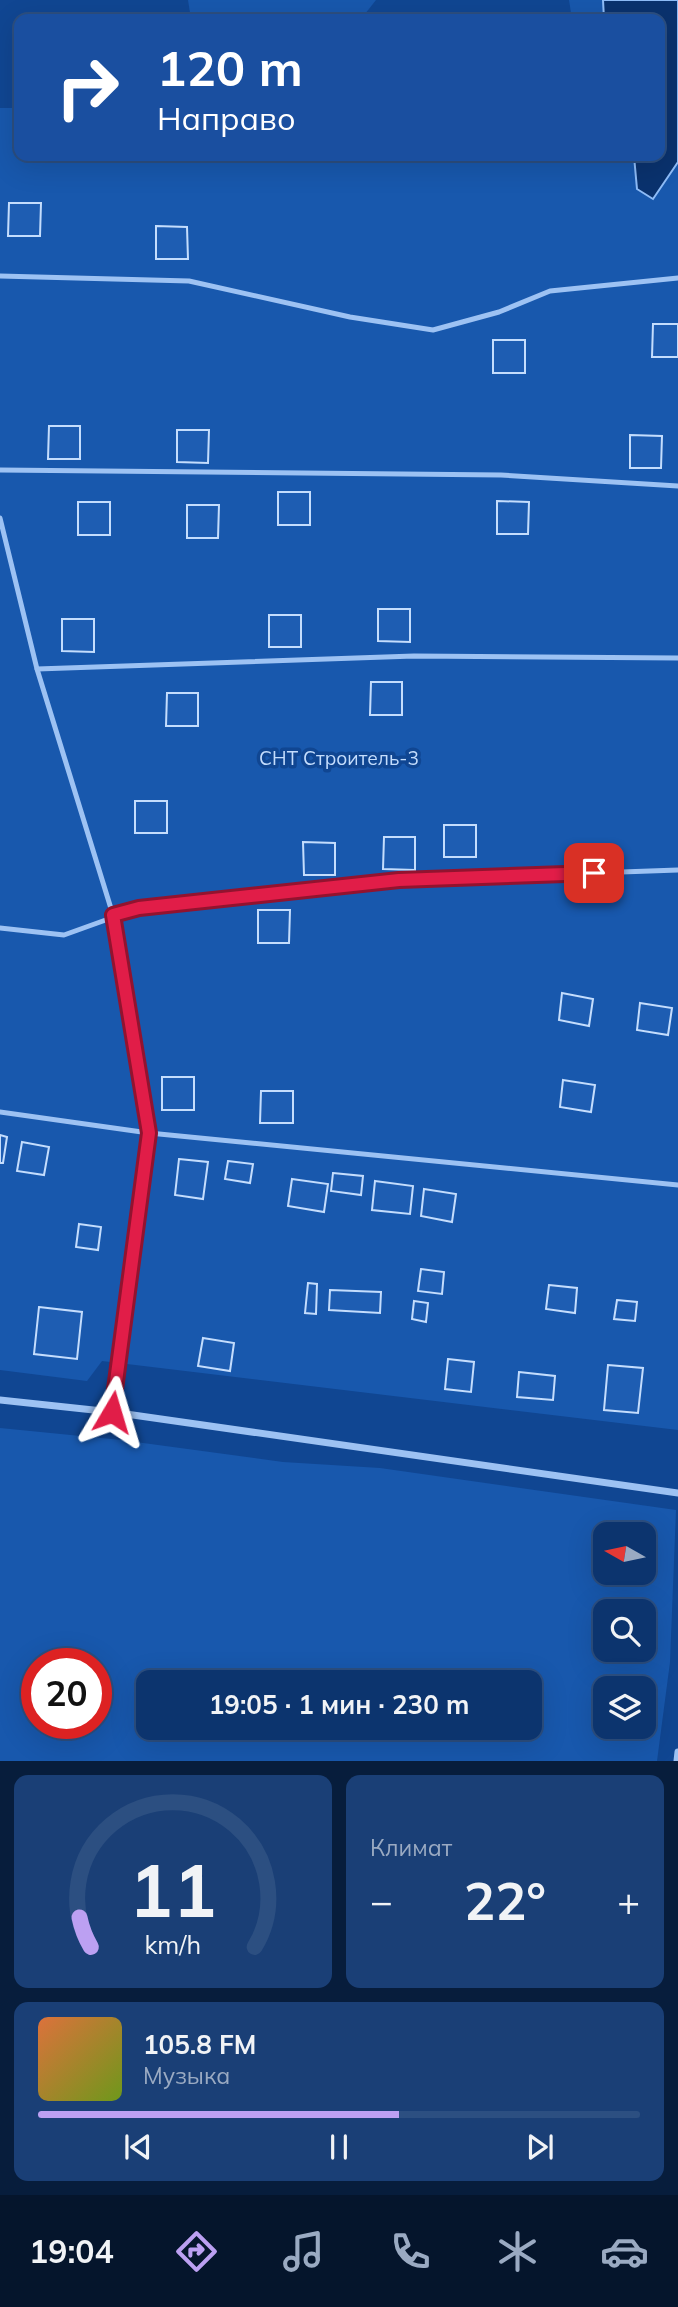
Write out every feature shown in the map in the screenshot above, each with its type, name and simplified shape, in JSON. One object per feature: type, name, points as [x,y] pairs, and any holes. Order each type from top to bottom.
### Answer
[{"type":"street","points":[[0,1400],[112,1412],[678,1493]]},
{"type":"street","points":[[677,1761],[678,1752]]},
{"type":"lane","points":[[0,276],[189,281],[350,317],[433,330],[499,312],[550,290],[678,278]]},
{"type":"lane","points":[[0,470],[501,475],[678,486]]},
{"type":"lane","points":[[0,518],[37,669],[113,915],[149,1133],[112,1412]]},
{"type":"lane","points":[[37,669],[414,656],[678,658]]},
{"type":"lane","points":[[0,928],[64,935],[113,915],[139,908],[399,880],[678,870]]},
{"type":"lane","points":[[0,1112],[149,1133],[678,1185]]},
{"type":"green space","points":[[188,0],[376,0],[365,14],[190,14]]},
{"type":"green space","name":"СНТ Строитель-3","points":[[569,0],[678,0],[678,1430],[102,1361],[87,1381],[0,1370],[0,108],[14,108],[14,161],[665,161],[665,14],[571,14]]},
{"type":"green space","points":[[0,1428],[121,1440],[283,1462],[380,1468],[676,1510],[670,1662],[657,1761],[0,1761]]},
{"type":"shaded area","points":[[603,0],[678,0],[678,162],[653,199],[637,189],[634,161],[665,161],[665,14],[604,14]]},
{"type":"building","points":[[9,203],[41,203],[40,236],[8,236]]},
{"type":"building","points":[[156,226],[187,227],[188,259],[156,259]]},
{"type":"building","points":[[653,324],[678,324],[678,357],[652,357]]},
{"type":"building","points":[[493,340],[525,340],[525,373],[493,373]]},
{"type":"building","points":[[49,426],[80,426],[80,459],[48,459]]},
{"type":"building","points":[[177,430],[209,430],[208,463],[177,462]]},
{"type":"building","points":[[630,435],[662,436],[661,468],[630,468]]},
{"type":"building","points":[[278,492],[310,492],[310,525],[278,525]]},
{"type":"building","points":[[497,501],[529,502],[528,534],[497,534]]},
{"type":"building","points":[[78,502],[110,502],[110,535],[78,535]]},
{"type":"building","points":[[187,505],[219,505],[218,538],[187,538]]},
{"type":"building","points":[[378,609],[410,609],[410,642],[378,641]]},
{"type":"building","points":[[269,615],[301,615],[301,647],[269,647]]},
{"type":"building","points":[[62,619],[94,619],[94,652],[62,651]]},
{"type":"building","points":[[371,682],[402,682],[402,715],[370,715]]},
{"type":"building","points":[[167,693],[198,693],[198,726],[166,726]]},
{"type":"building","points":[[135,801],[167,801],[167,833],[135,833]]},
{"type":"building","points":[[444,825],[476,825],[476,857],[444,857]]},
{"type":"building","points":[[384,837],[415,837],[415,870],[383,869]]},
{"type":"building","points":[[303,842],[335,843],[335,875],[304,875]]},
{"type":"building","points":[[258,910],[290,910],[289,943],[258,943]]},
{"type":"building","points":[[562,993],[593,999],[589,1026],[559,1020]]},
{"type":"building","points":[[640,1003],[672,1008],[668,1035],[637,1030]]},
{"type":"building","points":[[162,1077],[194,1077],[194,1110],[162,1110]]},
{"type":"building","points":[[563,1080],[595,1085],[591,1112],[560,1107]]},
{"type":"building","points":[[261,1091],[293,1091],[293,1123],[260,1123]]},
{"type":"building","points":[[0,1135],[7,1137],[3,1163],[0,1163]]},
{"type":"building","points":[[22,1142],[49,1147],[44,1175],[17,1171]]},
{"type":"building","points":[[179,1159],[208,1162],[203,1199],[175,1195]]},
{"type":"building","points":[[228,1161],[253,1164],[250,1183],[225,1179]]},
{"type":"building","points":[[333,1173],[363,1176],[361,1195],[331,1191]]},
{"type":"building","points":[[292,1179],[328,1184],[324,1212],[288,1206]]},
{"type":"building","points":[[375,1181],[413,1186],[410,1214],[372,1210]]},
{"type":"building","points":[[424,1189],[456,1194],[452,1222],[421,1216]]},
{"type":"building","points":[[79,1224],[101,1227],[98,1250],[76,1247]]},
{"type":"building","points":[[421,1269],[444,1272],[442,1294],[418,1291]]},
{"type":"building","points":[[308,1283],[317,1284],[316,1314],[305,1313]]},
{"type":"building","points":[[549,1285],[577,1288],[575,1313],[546,1309]]},
{"type":"building","points":[[330,1290],[381,1292],[380,1313],[329,1310]]},
{"type":"building","points":[[617,1300],[637,1302],[635,1321],[614,1319]]},
{"type":"building","points":[[414,1301],[428,1303],[426,1322],[412,1319]]},
{"type":"building","points":[[39,1307],[82,1312],[77,1359],[34,1354]]},
{"type":"building","points":[[203,1338],[234,1343],[230,1371],[198,1366]]},
{"type":"building","points":[[448,1359],[474,1362],[471,1392],[445,1389]]},
{"type":"building","points":[[608,1365],[643,1368],[638,1413],[604,1410]]},
{"type":"building","points":[[519,1372],[555,1376],[553,1400],[517,1397]]},
{"type":"route","points":[[112,1412],[149,1133],[113,915],[139,908],[399,880],[594,873]]}]
